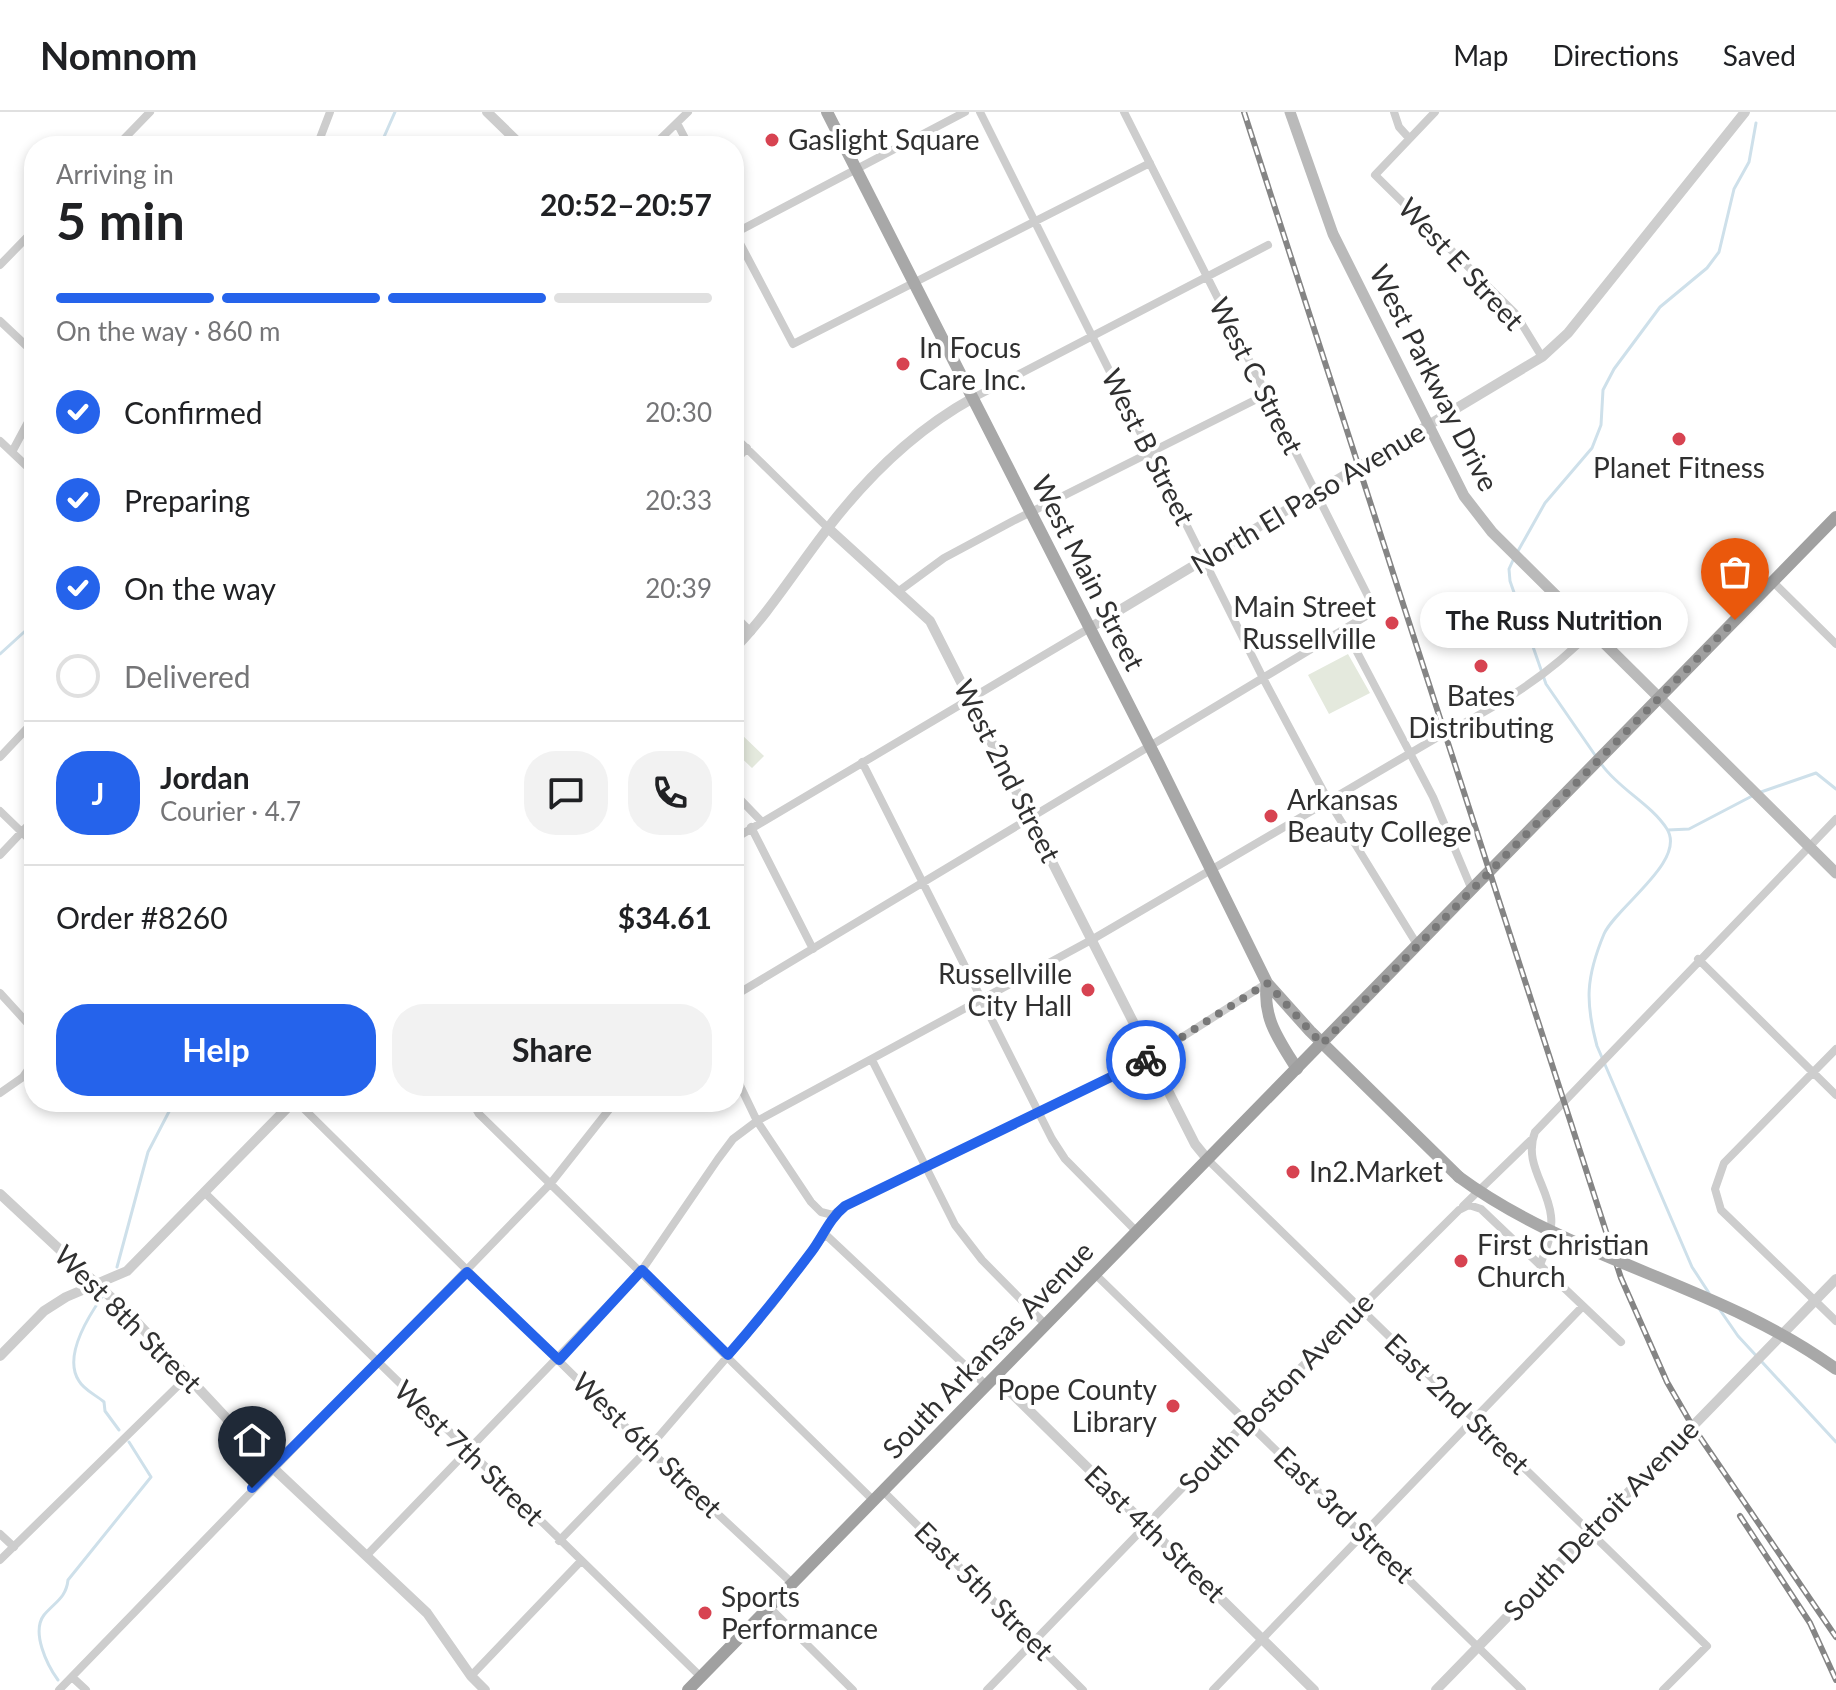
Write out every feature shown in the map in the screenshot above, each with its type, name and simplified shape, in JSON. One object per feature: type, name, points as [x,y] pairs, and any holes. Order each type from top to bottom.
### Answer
[{"type":"highway","name":"South Arkansas Avenue","points":[[688,1690],[1836,517]]},
{"type":"main road","name":"West Main Street","points":[[827,112],[1150,746],[1267,983],[1322,1044],[1459,1177],[1500,1205],[1762,1323],[1836,1369]]},
{"type":"main road","name":"West Parkway Drive","points":[[1290,112],[1333,234],[1464,496],[1509,549],[1836,873]]},
{"type":"main road","points":[[1267,983],[1264,1005],[1267,1017],[1297,1069]]},
{"type":"street","points":[[127,136],[150,112]]},
{"type":"street","points":[[321,136],[330,112]]},
{"type":"street","points":[[487,112],[512,136]]},
{"type":"street","points":[[663,136],[688,112]]},
{"type":"street","points":[[744,227],[965,112]]},
{"type":"street","name":"West B Street","points":[[980,112],[1264,680],[1328,800],[1418,946]]},
{"type":"street","name":"West C Street","points":[[1124,112],[1370,600],[1371,613],[1346,631]]},
{"type":"street","points":[[1394,112],[1399,127],[1409,138],[1435,112]]},
{"type":"street","name":"North El Paso Avenue","points":[[1088,629],[1542,357],[1568,333],[1744,114]]},
{"type":"street","points":[[677,123],[684,136]]},
{"type":"street","name":"West E Street","points":[[1409,138],[1375,175],[1515,313],[1542,357]]},
{"type":"street","points":[[744,251],[793,344],[1150,163]]},
{"type":"street","points":[[0,265],[24,240]]},
{"type":"street","points":[[744,639],[828,528],[881,466],[918,434],[973,398],[1268,245]]},
{"type":"street","points":[[0,321],[24,344]]},
{"type":"street","points":[[899,591],[944,558],[1265,395]]},
{"type":"street","points":[[12,452],[24,430]]},
{"type":"street","points":[[0,441],[24,463]]},
{"type":"street","name":"West 2nd Street","points":[[744,445],[828,528],[930,621],[1195,1144],[1208,1160]]},
{"type":"street","points":[[744,451],[747,448]]},
{"type":"street","points":[[1772,581],[1836,644]]},
{"type":"street","points":[[744,625],[751,632]]},
{"type":"street","points":[[744,832],[1088,629]]},
{"type":"street","points":[[366,1556],[559,1360],[642,1270],[733,1139],[757,1121],[1093,939],[1328,800],[1492,710],[1553,669],[1592,630]]},
{"type":"street","points":[[744,990],[1346,631],[1433,797],[1472,890]]},
{"type":"street","points":[[0,757],[24,732]]},
{"type":"street","points":[[862,762],[1038,1112],[1065,1159],[1137,1232]]},
{"type":"street","points":[[744,803],[761,821]]},
{"type":"street","points":[[0,811],[22,832],[0,855]]},
{"type":"street","points":[[1621,1342],[1540,1265],[1551,1226],[1551,1212],[1534,1167],[1532,1140],[1535,1132],[1698,959],[1836,819]]},
{"type":"street","points":[[751,827],[813,949]]},
{"type":"street","points":[[1698,959],[1836,1095]]},
{"type":"street","points":[[559,1541],[648,1449],[771,1306],[825,1234],[833,1215],[859,1196],[1151,1057],[1267,983]]},
{"type":"street","points":[[0,993],[24,1019]]},
{"type":"street","points":[[1836,1049],[1724,1163],[1715,1189],[1721,1210],[1836,1321]]},
{"type":"street","points":[[872,1060],[955,1225],[982,1260],[1046,1325]]},
{"type":"street","points":[[0,1093],[24,1076]]},
{"type":"street","points":[[744,1094],[757,1121],[811,1202],[821,1212],[833,1215]]},
{"type":"street","points":[[0,1356],[44,1311],[66,1297],[127,1271],[285,1112]]},
{"type":"street","name":"West 6th Street","points":[[305,1112],[648,1449],[793,1584]]},
{"type":"street","name":"East 5th Street","points":[[478,1112],[728,1355],[1083,1690]]},
{"type":"street","points":[[59,1690],[272,1467],[467,1272],[551,1183],[607,1112]]},
{"type":"street","points":[[1459,1210],[1532,1140]]},
{"type":"street","name":"East 2nd Street","points":[[1208,1160],[1707,1646],[1663,1690]]},
{"type":"street","name":"West 7th Street","points":[[205,1193],[701,1677]]},
{"type":"street","name":"West 8th Street","points":[[0,1194],[130,1315],[272,1467],[427,1613],[471,1676],[485,1690]]},
{"type":"street","name":"South Boston Avenue","points":[[987,1690],[1247,1421],[1459,1210],[1469,1205],[1481,1209],[1540,1265]]},
{"type":"street","points":[[825,1234],[991,1382]]},
{"type":"street","name":"East 3rd Street","points":[[1096,1275],[1522,1690]]},
{"type":"street","name":"South Detroit Avenue","points":[[1436,1690],[1836,1279]]},
{"type":"street","points":[[1213,1690],[1583,1306]]},
{"type":"street","points":[[0,1560],[98,1460],[187,1377]]},
{"type":"street","name":"East 4th Street","points":[[991,1382],[1146,1526],[1314,1690]]},
{"type":"street","points":[[0,1534],[14,1547]]},
{"type":"street","points":[[471,1676],[581,1561]]},
{"type":"street","points":[[770,1608],[853,1690]]},
{"type":"street","points":[[72,1677],[86,1690]]},
{"type":"shaded area","points":[[1348,654],[1370,693],[1329,714],[1308,675]]},
{"type":"shaded area","points":[[744,737],[764,756],[752,768],[744,760]]},
{"type":"waterway","points":[[384,136],[395,112]]},
{"type":"waterway","points":[[1518,551],[1545,503],[1592,448],[1601,425],[1603,390],[1614,369],[1660,307],[1707,268],[1719,252],[1734,189],[1749,162],[1756,123]]},
{"type":"waterway","points":[[1514,558],[1509,569],[1510,581],[1546,684],[1595,755]]},
{"type":"waterway","points":[[0,654],[24,632]]},
{"type":"waterway","points":[[1602,765],[1660,820],[1671,842],[1659,869],[1604,934],[1589,990],[1593,1030],[1597,1046],[1692,1267],[1709,1293]]},
{"type":"waterway","points":[[1761,792],[1816,773],[1836,789]]},
{"type":"waterway","points":[[1668,830],[1689,829],[1754,795]]},
{"type":"waterway","points":[[117,1267],[148,1152],[169,1112]]},
{"type":"waterway","points":[[102,1297],[79,1338],[75,1371],[84,1387],[104,1402],[105,1411],[119,1430]]},
{"type":"waterway","points":[[1720,1310],[1738,1336],[1836,1442]]},
{"type":"waterway","points":[[58,1680],[42,1648],[40,1622],[62,1596],[68,1580],[151,1477],[129,1442]]},
{"type":"railway","points":[[1244,112],[1621,1278],[1667,1382],[1693,1427],[1836,1637]]},
{"type":"railway","points":[[1740,1516],[1810,1623],[1836,1680]]},
{"type":"way so far","points":[[1146,1060],[1267,983],[1279,1000],[1322,1044],[1735,620]]},
{"type":"place","name":"Gaslight Square","points":[[772,140]]},
{"type":"place","name":"In Focus Care Inc.","points":[[903,364]]},
{"type":"place","name":"Planet Fitness","points":[[1679,439]]},
{"type":"place","name":"The Russ Nutrition","points":[[1735,620]]},
{"type":"place","name":"Main Street Russellville","points":[[1392,623]]},
{"type":"place","name":"Bates Distributing","points":[[1481,666]]},
{"type":"place","name":"Arkansas Beauty College","points":[[1271,816]]},
{"type":"place","name":"Russellville City Hall","points":[[1088,990]]},
{"type":"place","name":"In2.Market","points":[[1293,1172]]},
{"type":"place","name":"First Christian Church","points":[[1461,1261]]},
{"type":"place","name":"Pope County Library","points":[[1173,1406]]},
{"type":"place","name":"Sports Performance","points":[[705,1613]]},
{"type":"route","points":[[252,1488],[467,1272],[559,1360],[642,1270],[728,1355],[771,1306],[825,1234],[833,1215],[859,1196],[1146,1060]]}]
